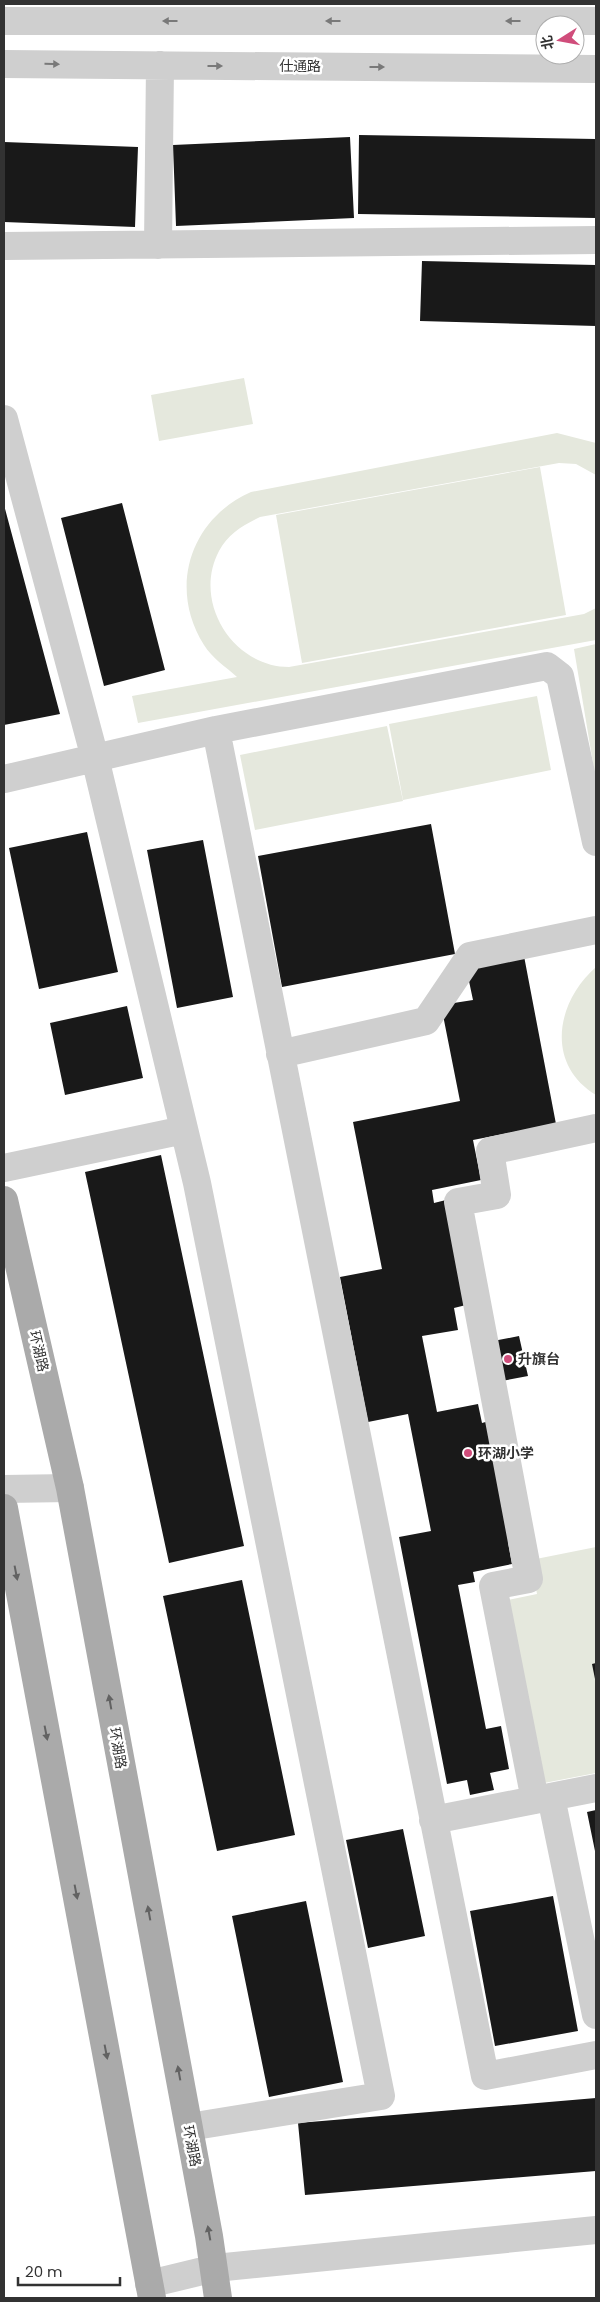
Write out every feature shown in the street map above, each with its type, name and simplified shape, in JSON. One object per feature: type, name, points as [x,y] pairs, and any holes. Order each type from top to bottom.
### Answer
[{"type":"main road","name":"环湖路","points":[[4,1200],[70,1488],[215,2268],[218,2298]]},
{"type":"main road","points":[[4,1508],[150,2291]]},
{"type":"street","points":[[4,21],[417,12],[596,21]]},
{"type":"street","name":"仕通路","points":[[4,64],[596,69]]},
{"type":"street","points":[[158,245],[160,65]]},
{"type":"street","points":[[4,246],[596,240]]},
{"type":"street","points":[[4,419],[95,758],[199,1193],[381,2096],[189,2127]]},
{"type":"street","points":[[4,779],[216,730],[547,666],[560,676],[596,842]]},
{"type":"street","points":[[216,730],[485,2076],[596,2055]]},
{"type":"street","points":[[280,1054],[426,1021],[470,956],[596,930]]},
{"type":"street","points":[[596,1128],[490,1151],[497,1195],[458,1202],[529,1579],[493,1586],[596,2015]]},
{"type":"street","points":[[4,1168],[184,1130]]},
{"type":"street","points":[[4,1489],[70,1488]]},
{"type":"street","points":[[433,1820],[596,1788]]},
{"type":"street","points":[[150,2291],[215,2268],[596,2230]]},
{"type":"shaded area","points":[[244,378],[253,424],[159,441],[151,395]]},
{"type":"shaded area","points":[[557,433],[596,443],[596,475],[576,464],[559,463],[260,517],[237,531],[219,551],[212,571],[211,591],[215,610],[223,628],[235,644],[251,656],[269,664],[289,667],[584,614],[596,608],[596,640],[138,723],[132,696],[237,677],[215,658],[204,645],[193,623],[188,601],[187,579],[191,557],[200,537],[213,519],[230,504],[251,492]]},
{"type":"shaded area","points":[[540,467],[566,615],[302,663],[276,515]]},
{"type":"shaded area","points":[[596,644],[596,774],[595,775],[574,649]]},
{"type":"shaded area","points":[[537,696],[551,770],[403,800],[389,724]]},
{"type":"shaded area","points":[[387,726],[403,801],[255,830],[240,755]]},
{"type":"shaded area","points":[[596,967],[596,1095],[580,1082],[569,1067],[563,1050],[562,1033],[565,1015],[572,997],[582,981]]},
{"type":"shaded area","points":[[596,1547],[596,1773],[544,1783],[508,1600],[537,1594],[531,1560]]},
{"type":"building","points":[[359,135],[596,139],[596,218],[358,214]]},
{"type":"building","points":[[350,137],[354,218],[176,226],[173,145]]},
{"type":"building","points":[[4,142],[138,147],[135,227],[4,222]]},
{"type":"building","points":[[422,261],[596,265],[596,326],[420,321]]},
{"type":"building","points":[[122,503],[165,670],[104,686],[61,518]]},
{"type":"building","points":[[4,505],[60,714],[4,725]]},
{"type":"building","points":[[431,824],[455,954],[282,987],[258,856]]},
{"type":"building","points":[[87,832],[118,972],[39,989],[9,848]]},
{"type":"building","points":[[203,840],[233,997],[177,1008],[147,850]]},
{"type":"building","points":[[524,956],[556,1124],[473,1140],[481,1180],[432,1190],[434,1203],[446,1200],[466,1305],[454,1308],[458,1330],[422,1336],[437,1412],[478,1404],[482,1423],[489,1421],[512,1541],[508,1542],[512,1564],[473,1572],[475,1582],[458,1585],[486,1729],[501,1726],[509,1769],[490,1773],[494,1790],[470,1795],[467,1780],[447,1784],[399,1537],[431,1531],[408,1414],[368,1422],[340,1277],[382,1269],[353,1122],[460,1101],[441,1005],[473,1000],[466,967]]},
{"type":"building","points":[[127,1006],[143,1078],[65,1095],[50,1023]]},
{"type":"building","points":[[161,1155],[244,1546],[169,1563],[85,1172]]},
{"type":"building","name":"升旗台","points":[[519,1336],[528,1376],[496,1382],[488,1342]]},
{"type":"building","points":[[242,1580],[295,1835],[217,1851],[163,1596]]},
{"type":"building","points":[[596,1663],[596,1679],[595,1679],[592,1664]]},
{"type":"building","points":[[596,1810],[596,1851],[595,1851],[587,1812]]},
{"type":"building","points":[[403,1829],[425,1936],[368,1948],[346,1840]]},
{"type":"building","points":[[553,1896],[578,2031],[495,2046],[470,1911]]},
{"type":"building","points":[[306,1901],[343,2082],[269,2097],[232,1916]]},
{"type":"building","points":[[596,2098],[596,2171],[305,2195],[298,2123]]},
{"type":"place","name":"升旗台","points":[[508,1359]]},
{"type":"place","name":"环湖小学","points":[[468,1453]]}]
